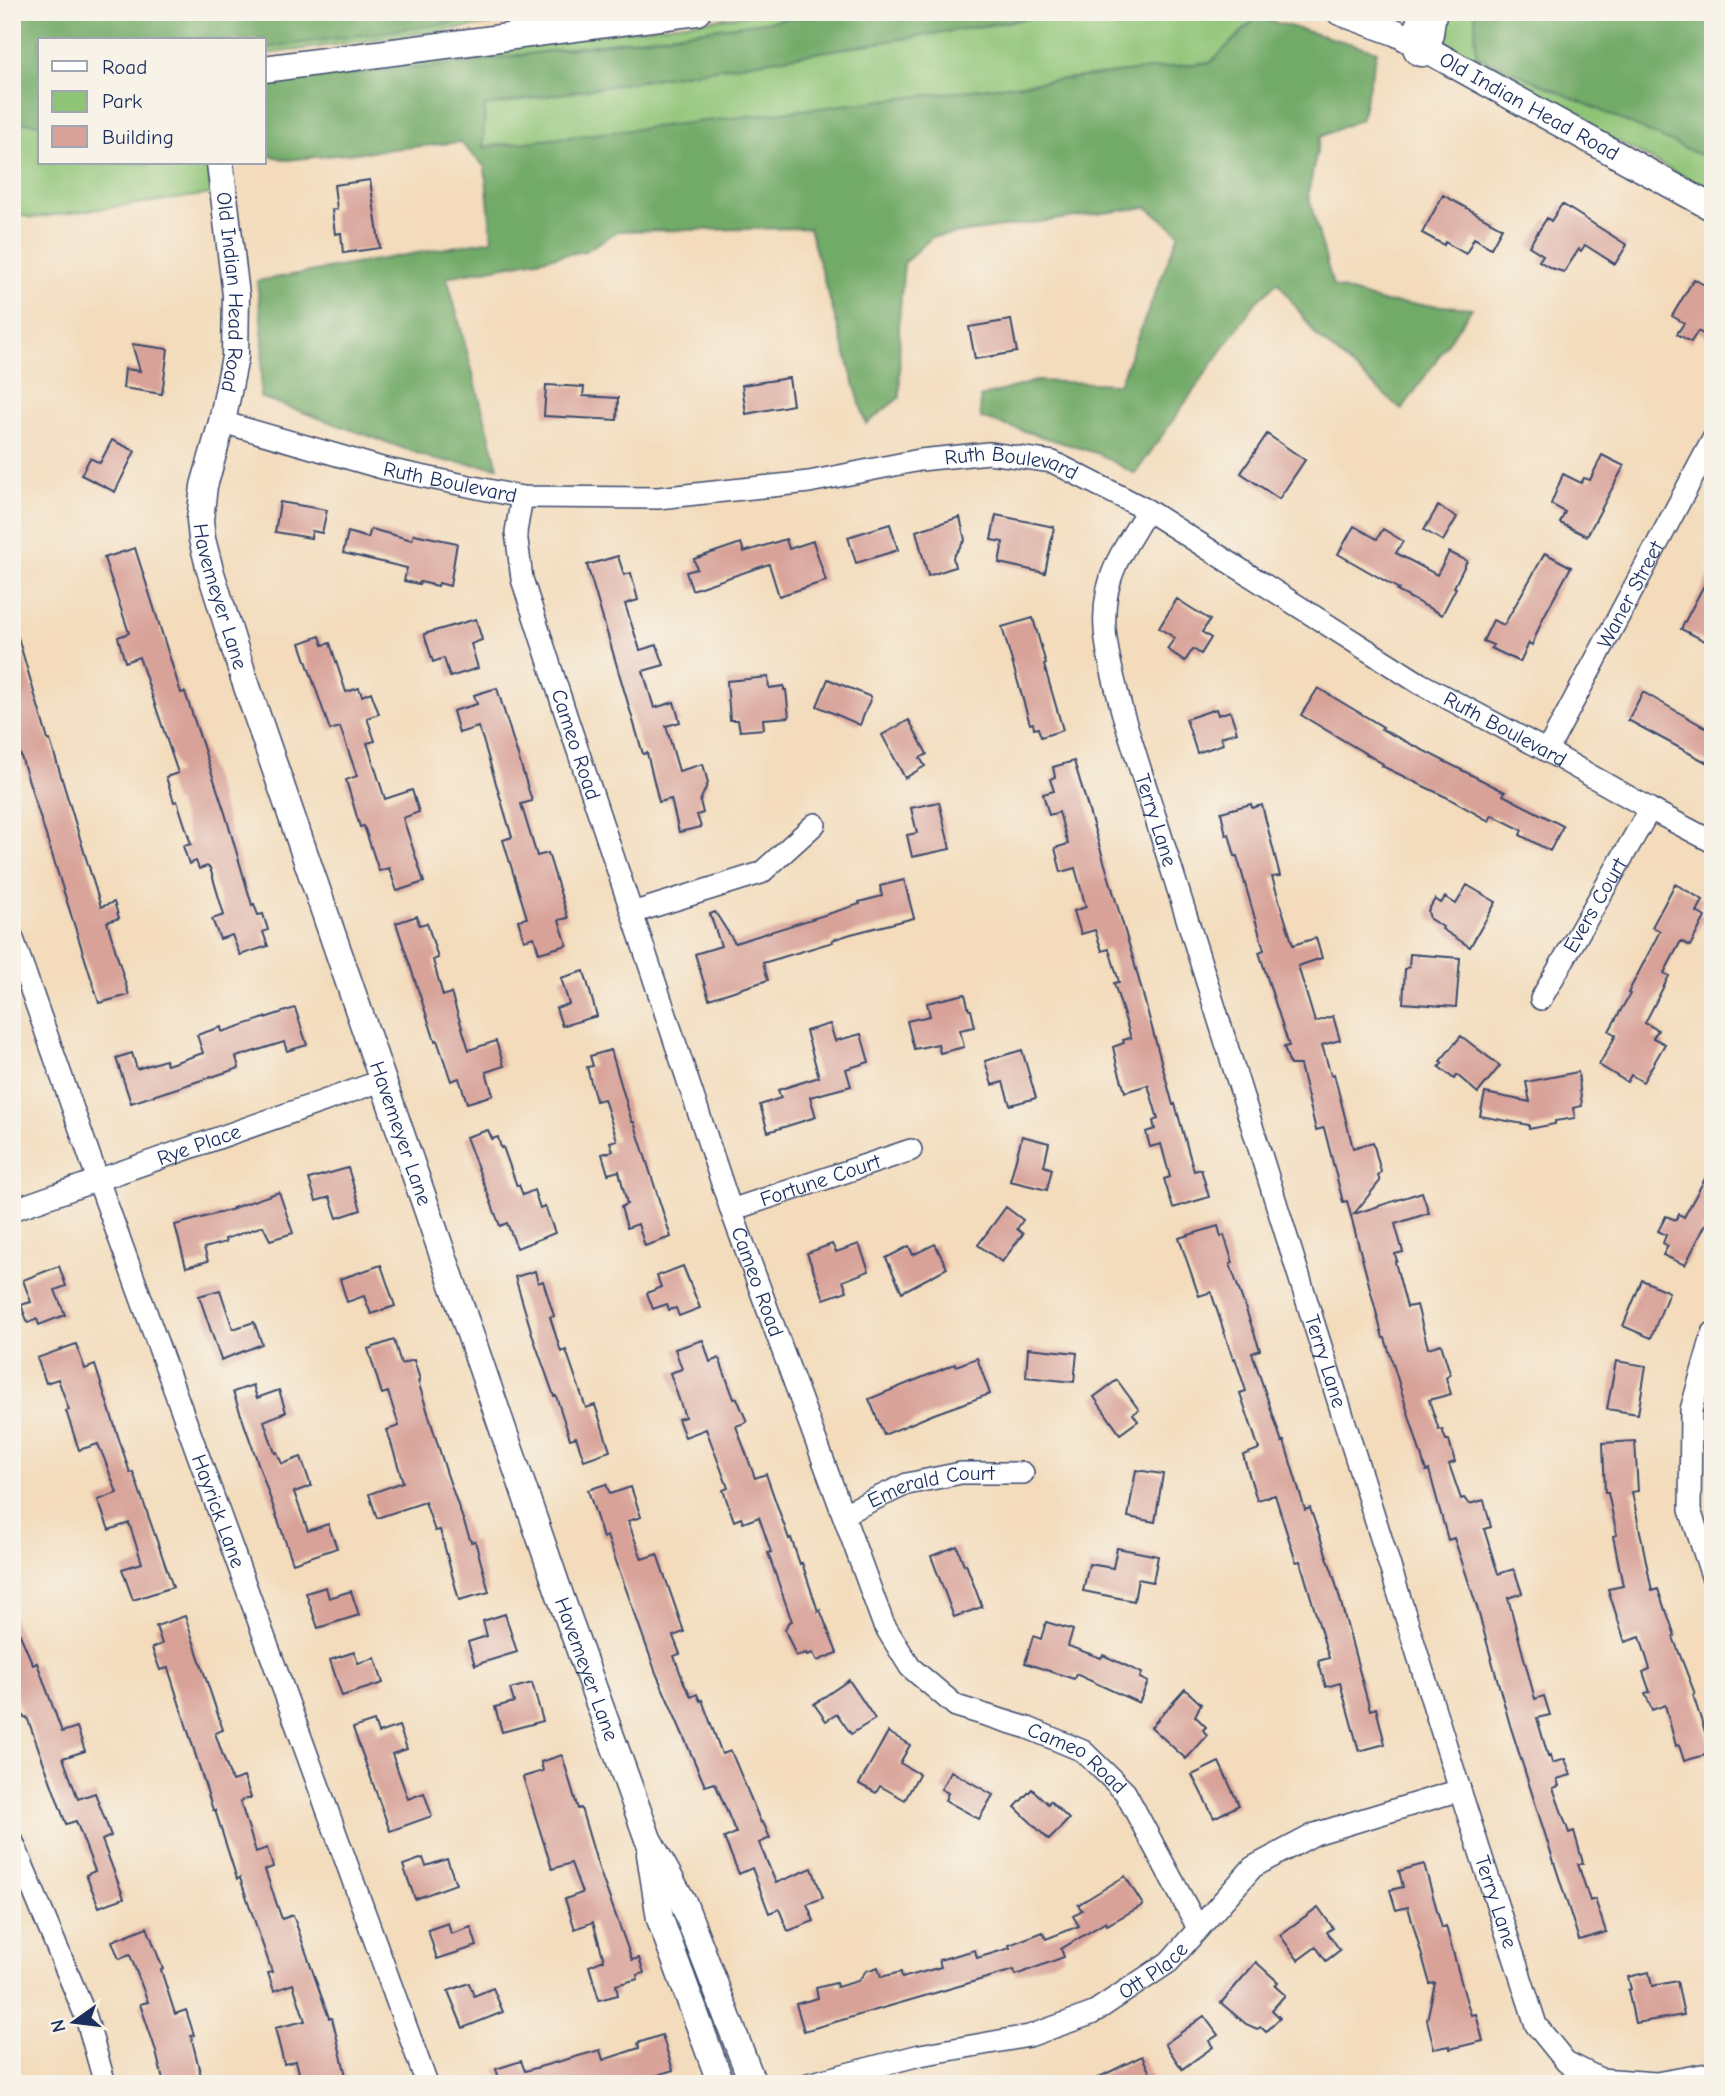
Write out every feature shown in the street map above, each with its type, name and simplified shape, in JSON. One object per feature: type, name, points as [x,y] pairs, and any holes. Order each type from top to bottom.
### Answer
[{"type":"street","points":[[266,69],[697,12]]},
{"type":"street","name":"Old Indian Head Road","points":[[1340,12],[1412,26],[1713,208]]},
{"type":"street","name":"Old Indian Head Road","points":[[220,164],[237,318],[235,357],[222,422]]},
{"type":"street","name":"Ruth Boulevard","points":[[222,422],[382,468],[522,497],[658,498],[808,482],[920,460],[989,453],[1053,462],[1147,510],[1419,683],[1713,842]]},
{"type":"street","name":"Havemeyer Lane","points":[[222,422],[201,501],[200,520],[207,560],[249,691],[561,1598],[648,1839],[683,1902],[753,2084]]},
{"type":"street","name":"Waner Street","points":[[1547,751],[1713,439]]},
{"type":"street","name":"Cameo Road","points":[[522,497],[516,532],[522,579],[731,1210],[883,1623],[910,1667],[956,1706],[1028,1728],[1083,1751],[1125,1792],[1198,1928]]},
{"type":"street","name":"Terry Lane","points":[[1147,510],[1116,563],[1104,601],[1104,639],[1130,738],[1536,2025],[1566,2063],[1600,2079],[1656,2083],[1713,2073]]},
{"type":"street","name":"Evers Court","points":[[1541,999],[1650,809]]},
{"type":"street","points":[[632,913],[761,873],[815,824]]},
{"type":"street","name":"Hayrick Lane","points":[[12,936],[427,2084]]},
{"type":"street","name":"Rye Place","points":[[12,1210],[384,1080]]},
{"type":"street","name":"Fortune Court","points":[[731,1210],[911,1150]]},
{"type":"street","points":[[1713,1333],[1691,1410],[1690,1510],[1713,1579]]},
{"type":"street","name":"Emerald Court","points":[[843,1514],[907,1485],[961,1473],[1023,1473]]},
{"type":"street","name":"Ott Place","points":[[808,2084],[920,2055],[1029,2036],[1091,2014],[1169,1962],[1253,1867],[1315,1834],[1460,1790]]},
{"type":"street","name":"Havemeyer Lane","points":[[648,1839],[660,1919],[721,2084]]},
{"type":"street","points":[[12,1840],[86,2017],[105,2084]]},
{"type":"green space","points":[[12,12],[583,12],[266,54],[266,38],[38,38],[38,164],[207,164],[211,194],[32,218],[12,213]]},
{"type":"green space","points":[[12,12],[535,12],[266,48],[266,38],[38,38],[38,124],[12,121]]},
{"type":"green space","points":[[771,12],[839,12],[440,66],[266,82],[315,71]]},
{"type":"green space","points":[[839,12],[1068,12],[485,106],[483,147],[1211,62],[1257,17],[1377,51],[1361,119],[1320,137],[1308,194],[1333,286],[1382,302],[1472,308],[1402,410],[1316,335],[1278,282],[1256,302],[1135,474],[1099,454],[981,418],[980,397],[1036,381],[1119,384],[1179,233],[1147,207],[932,237],[904,263],[899,321],[900,397],[866,424],[809,228],[618,231],[585,251],[447,277],[498,467],[436,460],[260,397],[263,340],[257,281],[492,240],[485,167],[460,142],[287,160],[266,155],[266,82],[440,66]]},
{"type":"green space","points":[[1069,12],[1247,12],[1257,17],[1211,62],[483,148],[485,106]]},
{"type":"green space","points":[[1443,12],[1713,12],[1713,192],[1470,64],[1447,45]]},
{"type":"green space","points":[[1475,12],[1713,12],[1713,161],[1476,55]]},
{"type":"building","points":[[370,180],[380,248],[343,253],[341,233],[335,234],[332,210],[337,209],[334,185]]},
{"type":"building","points":[[1443,195],[1502,228],[1491,248],[1474,238],[1466,254],[1422,233]]},
{"type":"building","points":[[1562,204],[1627,245],[1615,264],[1585,245],[1581,251],[1579,249],[1564,272],[1539,261],[1543,255],[1529,246],[1547,218],[1551,221]]},
{"type":"building","points":[[1694,279],[1713,290],[1713,340],[1698,331],[1691,342],[1677,334],[1684,323],[1672,316]]},
{"type":"building","points":[[1011,320],[1017,352],[975,359],[969,327]]},
{"type":"building","points":[[132,344],[168,349],[162,394],[123,388],[125,369],[140,371]]},
{"type":"building","points":[[789,378],[793,405],[746,414],[742,385]]},
{"type":"building","points":[[546,385],[584,387],[583,396],[618,398],[617,420],[544,416]]},
{"type":"building","points":[[1267,434],[1305,460],[1279,499],[1241,473]]},
{"type":"building","points":[[112,440],[135,451],[115,492],[81,475],[90,458],[100,463]]},
{"type":"building","points":[[1602,455],[1624,466],[1587,536],[1560,523],[1565,512],[1551,504],[1563,474],[1581,483],[1584,478],[1590,480]]},
{"type":"building","points":[[280,502],[327,510],[322,533],[312,531],[311,538],[275,532]]},
{"type":"building","points":[[1438,506],[1457,517],[1443,541],[1424,530]]},
{"type":"building","points":[[996,515],[1054,527],[1045,573],[999,563],[1003,542],[991,540]]},
{"type":"building","points":[[960,517],[965,540],[953,557],[955,567],[928,576],[916,531]]},
{"type":"building","points":[[890,524],[898,550],[856,563],[848,537]]},
{"type":"building","points":[[1354,526],[1377,539],[1383,529],[1403,541],[1396,553],[1437,575],[1449,552],[1467,561],[1442,615],[1338,554]]},
{"type":"building","points":[[371,529],[412,540],[414,534],[457,543],[450,586],[404,581],[407,568],[343,553],[348,532],[368,538]]},
{"type":"building","points":[[786,539],[789,549],[813,541],[826,581],[779,596],[769,564],[692,590],[686,572],[697,569],[694,559],[741,543],[744,552]]},
{"type":"building","points":[[135,548],[181,693],[185,692],[225,813],[252,905],[254,904],[258,915],[263,914],[268,930],[263,932],[268,946],[240,955],[232,935],[220,939],[212,919],[224,915],[210,868],[207,866],[199,869],[196,861],[189,864],[183,846],[191,844],[166,777],[178,773],[139,657],[125,662],[118,637],[129,633],[104,558]]},
{"type":"building","points":[[1545,553],[1571,567],[1543,618],[1532,645],[1529,643],[1520,662],[1491,648],[1493,645],[1483,641],[1493,620],[1504,625]]},
{"type":"building","points":[[618,556],[624,575],[631,573],[638,600],[625,604],[640,650],[657,645],[664,665],[643,671],[654,708],[674,702],[680,722],[666,726],[679,771],[703,764],[708,783],[700,801],[703,813],[697,815],[701,827],[679,832],[671,799],[659,802],[647,753],[643,754],[587,565]]},
{"type":"building","points":[[1713,568],[1713,645],[1681,629]]},
{"type":"building","points":[[1177,599],[1210,620],[1202,632],[1211,638],[1201,654],[1193,649],[1185,661],[1167,649],[1175,638],[1159,628]]},
{"type":"building","points":[[1033,618],[1063,730],[1041,737],[1038,728],[1034,729],[1033,723],[1030,724],[1002,627]]},
{"type":"building","points":[[476,619],[482,640],[471,644],[478,668],[450,677],[444,658],[433,662],[424,634]]},
{"type":"building","points":[[17,634],[101,907],[114,902],[119,918],[107,922],[129,995],[99,1003],[12,728],[12,635]]},
{"type":"building","points":[[320,636],[323,645],[330,643],[346,692],[359,688],[362,696],[371,692],[379,714],[367,718],[375,741],[367,743],[385,799],[412,790],[419,812],[403,818],[424,882],[397,891],[389,868],[379,871],[364,826],[360,827],[346,780],[357,776],[340,727],[330,730],[300,643]]},
{"type":"building","points":[[768,677],[769,688],[784,686],[789,717],[763,719],[764,729],[740,731],[738,720],[730,720],[727,681]]},
{"type":"building","points":[[828,679],[871,697],[860,725],[817,706]]},
{"type":"building","points":[[497,688],[532,801],[521,804],[537,856],[548,853],[568,918],[559,920],[567,945],[539,953],[534,937],[524,940],[518,920],[527,918],[503,840],[512,837],[483,740],[478,727],[459,733],[453,711],[477,704],[474,695]]},
{"type":"building","points":[[1318,688],[1383,727],[1381,729],[1505,792],[1503,795],[1563,826],[1550,851],[1520,835],[1522,830],[1492,815],[1489,821],[1382,766],[1383,764],[1301,715]]},
{"type":"building","points":[[1643,692],[1713,732],[1713,766],[1628,720]]},
{"type":"building","points":[[1216,709],[1218,715],[1230,711],[1237,732],[1221,737],[1223,744],[1197,753],[1186,719]]},
{"type":"building","points":[[909,720],[927,754],[920,758],[925,766],[905,778],[882,735]]},
{"type":"building","points":[[1074,761],[1133,958],[1173,1105],[1175,1104],[1194,1171],[1201,1169],[1209,1197],[1173,1208],[1164,1179],[1170,1177],[1161,1144],[1150,1147],[1146,1132],[1155,1129],[1153,1121],[1158,1119],[1148,1085],[1125,1092],[1117,1065],[1113,1047],[1131,1038],[1114,983],[1119,982],[1109,949],[1102,951],[1095,930],[1081,934],[1074,911],[1086,907],[1075,868],[1061,872],[1055,848],[1068,844],[1059,812],[1049,815],[1043,794],[1054,791],[1050,779],[1055,777],[1053,767]]},
{"type":"building","points":[[939,802],[950,849],[912,857],[907,835],[917,833],[911,808]]},
{"type":"building","points":[[1251,804],[1252,808],[1262,805],[1280,876],[1272,877],[1293,945],[1316,938],[1322,958],[1298,966],[1315,1022],[1333,1016],[1340,1040],[1322,1045],[1331,1075],[1334,1074],[1353,1148],[1373,1142],[1381,1172],[1378,1176],[1380,1181],[1354,1214],[1422,1192],[1429,1213],[1395,1224],[1403,1252],[1395,1254],[1395,1262],[1407,1307],[1417,1305],[1428,1348],[1441,1344],[1450,1373],[1446,1378],[1451,1394],[1429,1400],[1439,1430],[1442,1429],[1446,1440],[1449,1440],[1455,1462],[1449,1464],[1461,1499],[1464,1498],[1469,1504],[1484,1500],[1491,1527],[1484,1529],[1498,1574],[1514,1569],[1522,1593],[1508,1598],[1535,1699],[1544,1696],[1550,1715],[1537,1718],[1552,1763],[1565,1759],[1571,1775],[1557,1779],[1559,1786],[1553,1788],[1569,1833],[1574,1831],[1583,1863],[1578,1864],[1590,1901],[1595,1899],[1606,1932],[1579,1940],[1510,1725],[1477,1607],[1454,1538],[1448,1540],[1429,1470],[1426,1471],[1383,1338],[1347,1201],[1343,1202],[1324,1128],[1316,1130],[1300,1065],[1290,1065],[1284,1047],[1289,1046],[1259,952],[1264,950],[1237,856],[1229,834],[1226,835],[1221,812]]},
{"type":"building","points":[[904,880],[914,918],[851,934],[763,963],[768,980],[709,999],[695,954],[721,946],[710,914],[715,912],[735,943],[882,896],[880,886]]},
{"type":"building","points":[[1675,884],[1703,900],[1697,912],[1705,917],[1690,946],[1681,941],[1664,973],[1669,976],[1645,1023],[1658,1030],[1653,1038],[1665,1044],[1643,1082],[1631,1075],[1627,1082],[1599,1065],[1616,1035],[1609,1031],[1660,931],[1652,927]]},
{"type":"building","points":[[1467,885],[1496,902],[1470,947],[1430,919],[1428,911],[1435,899],[1441,903],[1445,897],[1456,904]]},
{"type":"building","points":[[417,916],[419,925],[427,923],[438,958],[433,960],[443,996],[451,993],[469,1050],[496,1041],[504,1066],[486,1072],[493,1095],[467,1103],[459,1078],[451,1081],[396,923]]},
{"type":"building","points":[[1410,954],[1460,958],[1456,1007],[1403,1003],[1405,969],[1409,967]]},
{"type":"building","points":[[584,971],[597,1016],[562,1026],[556,1008],[569,1004],[561,978]]},
{"type":"building","points":[[965,994],[975,1027],[960,1030],[964,1047],[940,1053],[938,1044],[914,1049],[907,1021],[930,1016],[927,1003]]},
{"type":"building","points":[[295,1008],[307,1045],[287,1051],[284,1042],[236,1057],[239,1068],[131,1103],[116,1058],[132,1053],[137,1069],[165,1060],[167,1065],[203,1053],[197,1035],[221,1027],[222,1032]]},
{"type":"building","points":[[830,1024],[835,1041],[861,1034],[869,1062],[846,1069],[851,1086],[810,1097],[816,1117],[768,1132],[760,1105],[781,1098],[778,1090],[819,1077],[806,1031]]},
{"type":"building","points":[[1461,1036],[1500,1066],[1478,1093],[1457,1075],[1454,1079],[1439,1067],[1443,1063],[1440,1061]]},
{"type":"building","points":[[611,1050],[671,1237],[645,1246],[638,1224],[627,1228],[621,1207],[627,1204],[619,1171],[608,1174],[602,1154],[613,1151],[610,1142],[617,1140],[604,1099],[596,1101],[587,1067],[593,1066],[590,1056]]},
{"type":"building","points":[[1022,1050],[1036,1098],[1010,1105],[1003,1082],[992,1085],[985,1061]]},
{"type":"building","points":[[1578,1072],[1582,1106],[1573,1108],[1575,1118],[1529,1129],[1529,1125],[1480,1116],[1485,1093],[1530,1102],[1526,1082]]},
{"type":"building","points":[[488,1130],[492,1139],[498,1137],[523,1195],[534,1190],[540,1208],[545,1206],[555,1233],[517,1248],[507,1223],[500,1226],[466,1137]]},
{"type":"building","points":[[1022,1136],[1049,1143],[1044,1166],[1052,1169],[1047,1190],[1010,1181]]},
{"type":"building","points":[[1713,1164],[1713,1210],[1685,1265],[1663,1255],[1668,1246],[1663,1243],[1666,1235],[1658,1231],[1666,1216],[1676,1220],[1679,1214],[1684,1217]]},
{"type":"building","points":[[348,1168],[361,1210],[337,1218],[330,1197],[316,1201],[309,1179]]},
{"type":"building","points":[[279,1192],[293,1233],[270,1240],[263,1226],[204,1248],[208,1261],[186,1267],[175,1225],[234,1209]]},
{"type":"building","points":[[1006,1207],[1023,1220],[1017,1229],[1023,1234],[1002,1262],[978,1245]]},
{"type":"building","points":[[1218,1226],[1221,1237],[1224,1235],[1233,1263],[1230,1264],[1260,1350],[1252,1353],[1282,1442],[1284,1441],[1305,1510],[1310,1508],[1334,1577],[1370,1710],[1376,1708],[1385,1744],[1359,1751],[1340,1683],[1326,1687],[1318,1661],[1329,1658],[1300,1561],[1296,1562],[1275,1495],[1257,1500],[1243,1455],[1259,1449],[1240,1393],[1246,1391],[1211,1292],[1199,1296],[1179,1238]]},
{"type":"building","points":[[832,1244],[836,1252],[859,1244],[869,1271],[843,1281],[847,1291],[824,1299],[807,1253]]},
{"type":"building","points":[[935,1244],[947,1268],[902,1292],[886,1258],[909,1246],[913,1255]]},
{"type":"building","points":[[381,1265],[395,1306],[371,1314],[364,1296],[347,1302],[340,1279]]},
{"type":"building","points":[[59,1266],[66,1286],[55,1290],[65,1315],[39,1325],[37,1319],[28,1323],[21,1305],[31,1302],[23,1280]]},
{"type":"building","points":[[683,1266],[700,1308],[679,1316],[676,1308],[669,1310],[667,1304],[653,1309],[647,1293],[661,1287],[657,1276]]},
{"type":"building","points":[[535,1271],[538,1283],[543,1281],[561,1352],[566,1350],[586,1408],[595,1405],[610,1451],[584,1460],[576,1437],[570,1439],[533,1337],[515,1277]]},
{"type":"building","points":[[1642,1280],[1669,1292],[1651,1338],[1623,1326]]},
{"type":"building","points":[[220,1290],[233,1329],[254,1322],[262,1344],[221,1360],[199,1296]]},
{"type":"building","points":[[394,1340],[401,1364],[414,1360],[447,1474],[471,1542],[475,1541],[489,1592],[459,1600],[440,1530],[435,1531],[425,1502],[377,1518],[369,1494],[403,1482],[387,1430],[399,1426],[388,1392],[382,1394],[368,1349]]},
{"type":"building","points":[[703,1340],[710,1362],[719,1358],[734,1399],[737,1398],[747,1422],[736,1426],[755,1478],[766,1474],[789,1539],[791,1538],[800,1564],[802,1563],[818,1611],[820,1610],[837,1653],[817,1661],[813,1653],[796,1656],[785,1630],[792,1621],[768,1553],[771,1552],[759,1517],[743,1523],[741,1518],[734,1521],[723,1490],[728,1488],[706,1429],[685,1437],[678,1419],[685,1417],[670,1373],[682,1369],[675,1349]]},
{"type":"building","points":[[76,1344],[85,1369],[95,1365],[130,1473],[133,1472],[173,1587],[133,1600],[122,1569],[142,1563],[129,1523],[109,1530],[98,1500],[117,1493],[104,1458],[98,1444],[79,1450],[58,1379],[46,1383],[37,1358]]},
{"type":"building","points":[[1028,1348],[1077,1353],[1074,1382],[1026,1377]]},
{"type":"building","points":[[977,1358],[990,1394],[884,1435],[869,1399],[955,1364],[956,1366]]},
{"type":"building","points":[[1616,1361],[1646,1366],[1638,1414],[1607,1409]]},
{"type":"building","points":[[1117,1380],[1139,1410],[1133,1414],[1138,1421],[1120,1434],[1094,1397]]},
{"type":"building","points":[[253,1385],[257,1398],[279,1390],[286,1412],[264,1421],[275,1453],[277,1452],[282,1464],[301,1457],[311,1486],[294,1492],[308,1531],[328,1524],[337,1548],[293,1563],[233,1392]]},
{"type":"building","points":[[1635,1441],[1638,1491],[1632,1492],[1652,1591],[1658,1589],[1666,1610],[1712,1753],[1684,1761],[1679,1745],[1676,1746],[1665,1705],[1652,1710],[1645,1693],[1650,1692],[1643,1672],[1650,1669],[1640,1637],[1625,1642],[1608,1589],[1623,1586],[1613,1536],[1617,1535],[1608,1493],[1605,1493],[1603,1443]]},
{"type":"building","points":[[1136,1470],[1163,1474],[1155,1522],[1128,1517]]},
{"type":"building","points":[[606,1484],[610,1494],[631,1487],[641,1517],[628,1521],[642,1559],[657,1554],[684,1632],[673,1636],[680,1654],[674,1656],[686,1688],[691,1697],[697,1694],[700,1701],[702,1700],[722,1754],[731,1751],[770,1838],[759,1843],[776,1883],[812,1868],[823,1898],[807,1904],[814,1921],[788,1931],[779,1909],[769,1913],[752,1868],[739,1874],[724,1838],[736,1833],[715,1783],[705,1786],[656,1673],[607,1536],[603,1538],[588,1490]]},
{"type":"building","points":[[957,1546],[982,1607],[954,1617],[931,1556]]},
{"type":"building","points":[[1117,1548],[1158,1556],[1153,1582],[1138,1579],[1134,1601],[1083,1591],[1089,1564],[1113,1568]]},
{"type":"building","points":[[326,1587],[329,1598],[351,1591],[359,1615],[318,1628],[306,1593]]},
{"type":"building","points":[[505,1614],[517,1652],[475,1665],[468,1642],[487,1636],[483,1621]]},
{"type":"building","points":[[12,1616],[33,1665],[37,1663],[62,1732],[77,1727],[85,1751],[63,1758],[78,1799],[95,1793],[111,1836],[102,1840],[124,1898],[99,1907],[86,1875],[95,1871],[76,1821],[66,1824],[27,1717],[24,1718],[12,1688]]},
{"type":"building","points":[[185,1616],[223,1730],[215,1733],[232,1781],[244,1777],[251,1798],[240,1801],[256,1852],[267,1848],[273,1867],[265,1870],[282,1919],[293,1915],[329,2018],[332,2018],[348,2084],[302,2084],[296,2061],[284,2064],[275,2028],[305,2021],[293,1984],[274,1991],[268,1973],[272,1972],[213,1810],[168,1668],[160,1670],[152,1648],[162,1644],[156,1626]]},
{"type":"building","points":[[1046,1622],[1073,1630],[1068,1646],[1101,1658],[1103,1655],[1142,1673],[1140,1678],[1148,1682],[1139,1703],[1076,1674],[1074,1679],[1025,1663],[1033,1636],[1041,1639]]},
{"type":"building","points":[[354,1652],[358,1663],[375,1658],[383,1683],[342,1696],[330,1660]]},
{"type":"building","points":[[849,1680],[875,1719],[851,1734],[837,1714],[826,1721],[814,1704]]},
{"type":"building","points":[[532,1683],[543,1721],[502,1732],[495,1707],[514,1702],[510,1689]]},
{"type":"building","points":[[1185,1689],[1201,1704],[1195,1716],[1206,1727],[1203,1730],[1207,1736],[1186,1759],[1151,1727]]},
{"type":"building","points":[[374,1721],[378,1733],[399,1726],[407,1749],[392,1754],[408,1799],[424,1793],[432,1816],[390,1831],[353,1728]]},
{"type":"building","points":[[888,1732],[910,1745],[900,1763],[919,1774],[905,1800],[880,1786],[876,1793],[859,1784]]},
{"type":"building","points":[[562,1755],[578,1809],[581,1808],[599,1869],[632,1960],[639,1958],[644,1973],[637,1975],[638,1979],[616,1985],[618,1995],[599,2000],[589,1966],[604,1960],[593,1922],[575,1929],[565,1899],[582,1893],[571,1863],[552,1869],[523,1777],[543,1771],[541,1762]]},
{"type":"building","points":[[1219,1762],[1239,1805],[1214,1818],[1192,1775]]},
{"type":"building","points":[[951,1771],[993,1795],[979,1819],[945,1800],[948,1793],[941,1789]]},
{"type":"building","points":[[1032,1789],[1069,1819],[1049,1840],[1015,1807]]},
{"type":"building","points":[[423,1858],[426,1866],[447,1859],[456,1884],[415,1899],[403,1865]]},
{"type":"building","points":[[1424,1864],[1442,1928],[1446,1926],[1471,2015],[1476,2014],[1483,2041],[1450,2049],[1450,2046],[1434,2049],[1427,2020],[1435,1983],[1430,1984],[1408,1907],[1396,1910],[1390,1890],[1403,1887],[1399,1871]]},
{"type":"building","points":[[1125,1876],[1143,1905],[1107,1925],[1106,1922],[1061,1949],[1064,1957],[1016,1975],[1014,1970],[804,2031],[796,2004],[818,1998],[816,1988],[836,1983],[837,1987],[858,1981],[866,1971],[878,1967],[881,1977],[901,1972],[902,1978],[941,1967],[939,1960],[975,1950],[977,1958],[1010,1948],[1009,1945],[1043,1932],[1046,1939],[1079,1926],[1073,1916],[1082,1910],[1078,1905]]},
{"type":"building","points":[[1318,1907],[1333,1928],[1327,1932],[1340,1950],[1326,1961],[1316,1947],[1298,1960],[1280,1935]]},
{"type":"building","points":[[448,1923],[451,1934],[471,1927],[477,1946],[437,1959],[428,1930]]},
{"type":"building","points":[[147,1927],[163,1969],[161,1970],[175,2014],[186,2010],[194,2035],[191,2036],[203,2084],[164,2084],[140,2004],[148,2002],[130,1955],[119,1959],[112,1941]]},
{"type":"building","points":[[1256,1962],[1278,1982],[1275,1986],[1285,1995],[1272,2010],[1280,2018],[1266,2032],[1261,2027],[1257,2029],[1246,2024],[1221,2003]]},
{"type":"building","points":[[1649,1972],[1652,1986],[1677,1981],[1684,2015],[1635,2023],[1628,1977]]},
{"type":"building","points":[[469,1983],[474,1996],[493,1988],[503,2012],[463,2028],[448,1991]]},
{"type":"building","points":[[1204,2016],[1218,2035],[1209,2041],[1213,2047],[1182,2069],[1165,2044]]},
{"type":"building","points":[[662,2035],[673,2070],[631,2084],[497,2084],[499,2078],[496,2069],[521,2061],[525,2071],[600,2050],[603,2060],[639,2048],[638,2043]]},
{"type":"building","points":[[1142,2056],[1155,2084],[1085,2084]]}]
